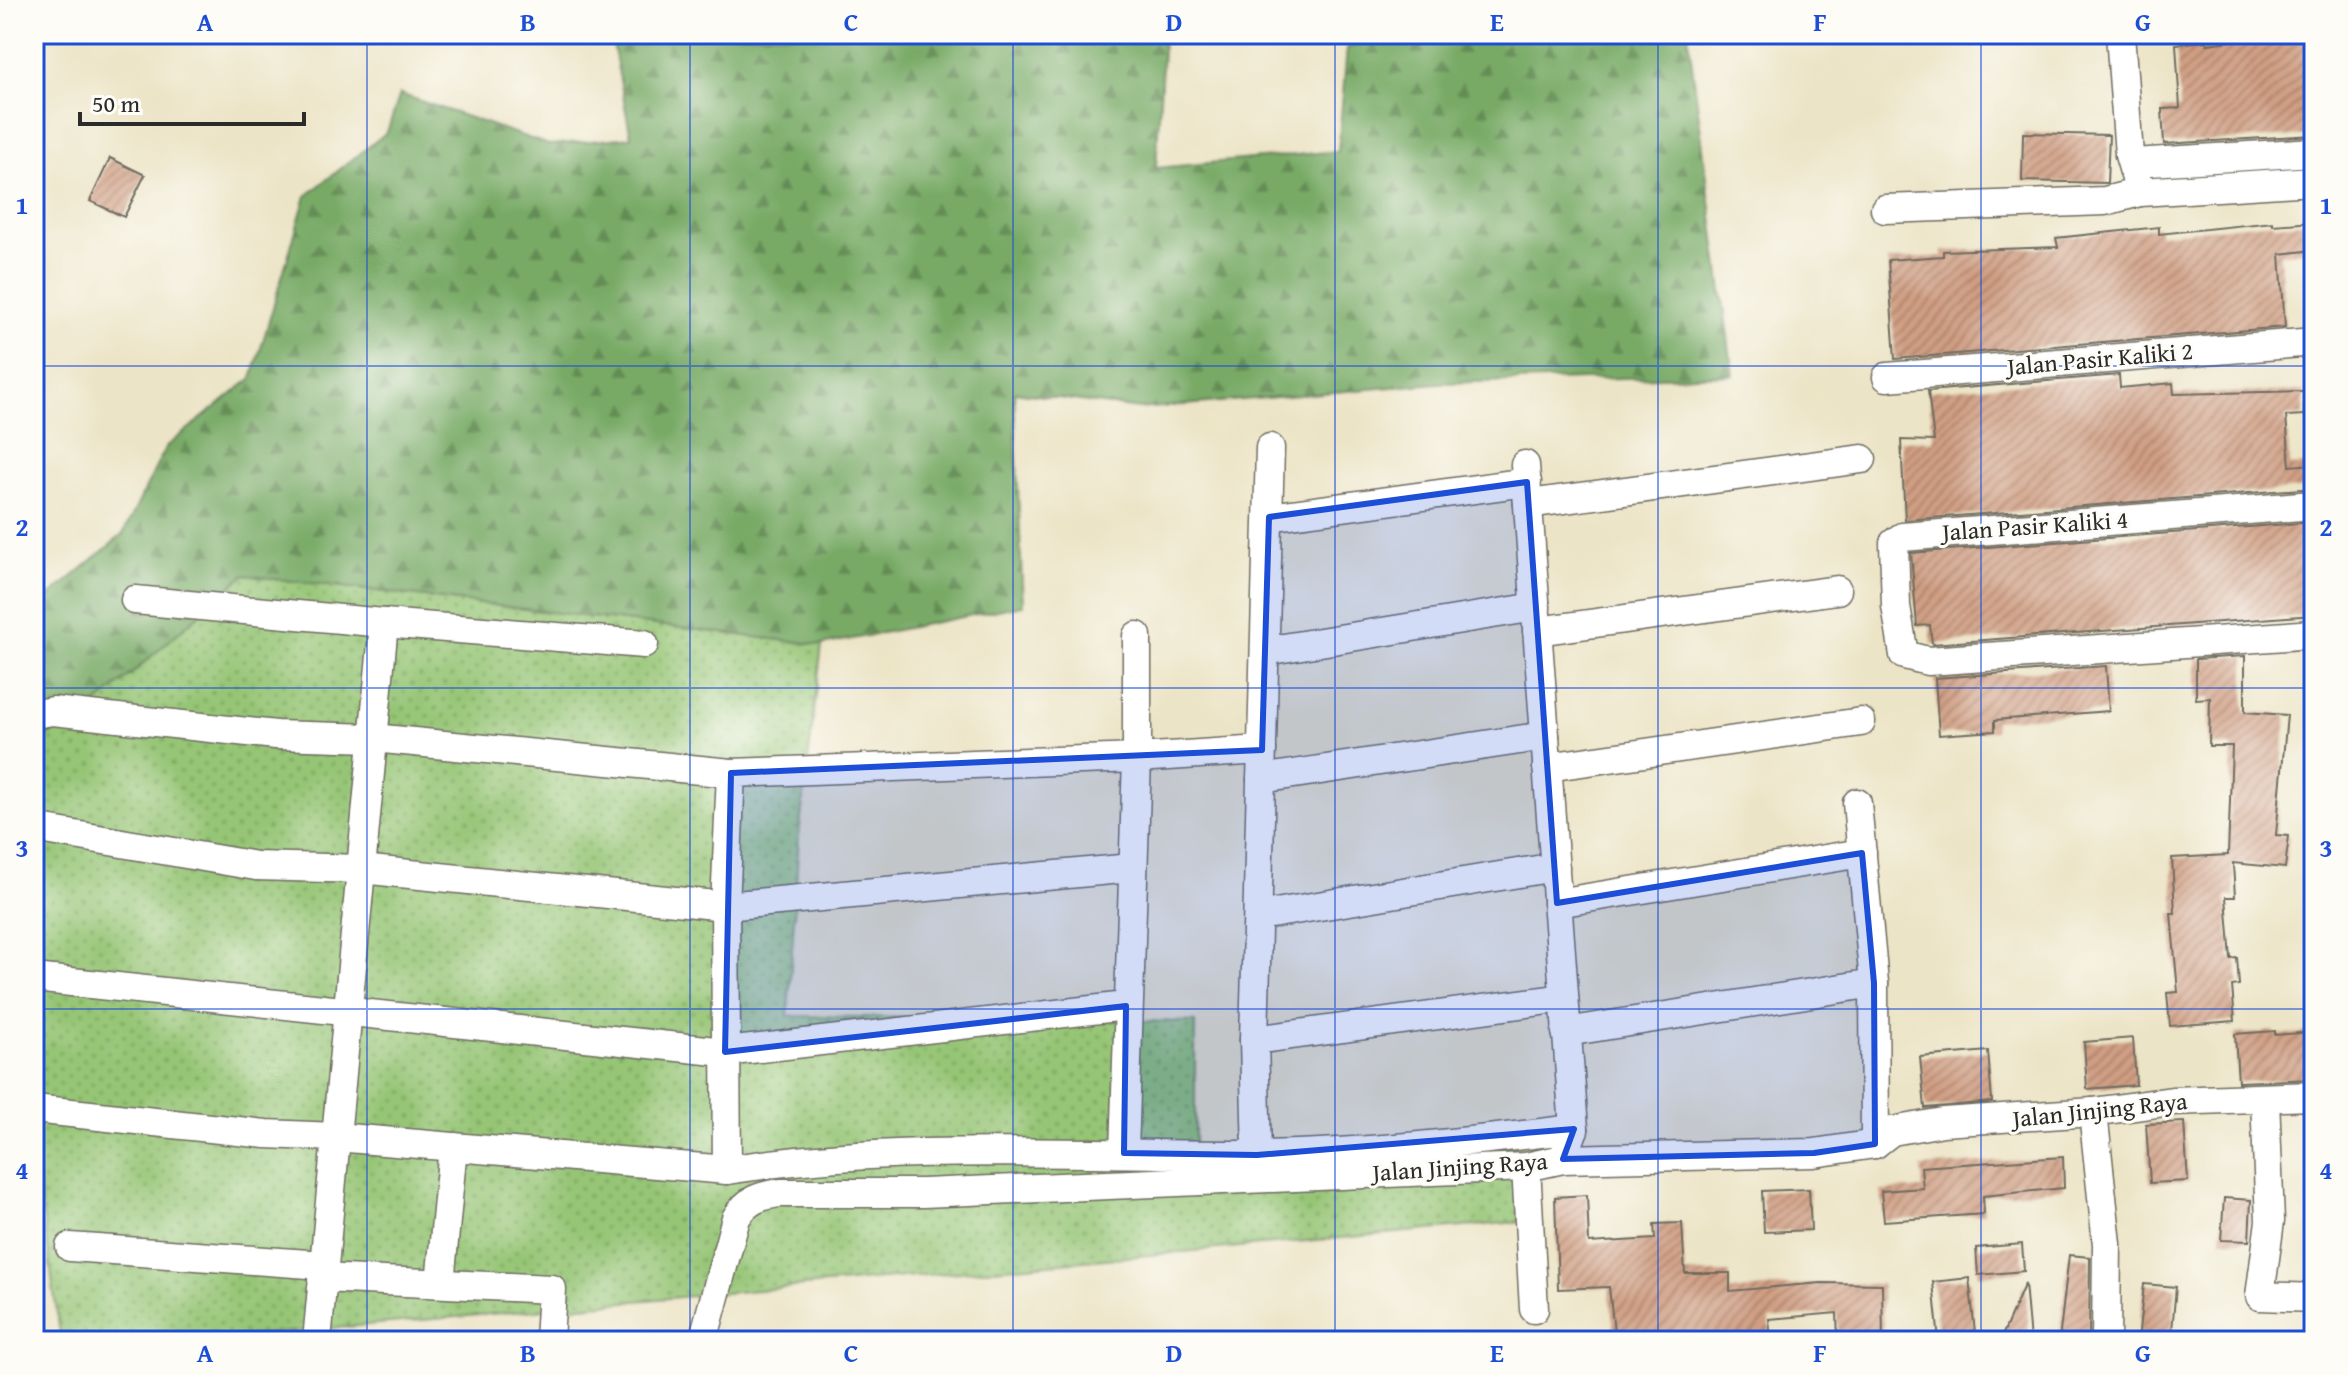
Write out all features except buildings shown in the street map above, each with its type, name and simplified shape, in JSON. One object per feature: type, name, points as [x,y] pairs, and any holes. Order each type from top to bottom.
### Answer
[{"type":"street","points":[[2120,34],[2129,155],[2140,192]]},
{"type":"street","points":[[2133,163],[2314,152]]},
{"type":"street","points":[[1885,209],[2105,201],[2140,192],[2314,181]]},
{"type":"street","name":"Jalan Pasir Kaliki 2","points":[[1887,377],[2314,342]]},
{"type":"street","points":[[1257,1155],[1254,1040],[1270,448]]},
{"type":"street","points":[[1269,517],[1527,484],[1862,459]]},
{"type":"street","points":[[1527,484],[1574,1129],[1563,1159]]},
{"type":"street","name":"Jalan Pasir Kaliki 4","points":[[2314,505],[1902,537],[1894,543],[1898,630],[1904,655],[1928,661],[2314,634]]},
{"type":"street","points":[[1265,651],[1537,619],[1837,590]]},
{"type":"street","points":[[135,600],[644,644]]},
{"type":"street","points":[[317,1341],[384,623]]},
{"type":"street","points":[[1124,1153],[1126,1006],[1137,758],[1137,636]]},
{"type":"street","points":[[34,714],[53,711],[276,735],[373,738],[731,773],[1137,758],[1262,750]]},
{"type":"street","points":[[1547,767],[1861,722]]},
{"type":"street","points":[[1261,779],[1545,736]]},
{"type":"street","points":[[727,1170],[725,906],[731,773]]},
{"type":"street","points":[[1857,803],[1874,983],[1875,1144]]},
{"type":"street","points":[[34,828],[256,866],[361,869],[725,906],[1132,868]]},
{"type":"street","points":[[1557,903],[1862,853]]},
{"type":"street","points":[[1258,916],[1555,867]]},
{"type":"street","points":[[34,978],[347,1014],[725,1052],[1126,1006]]},
{"type":"street","points":[[1566,1032],[1874,983]]},
{"type":"street","points":[[1254,1040],[1564,998]]},
{"type":"street","name":"Jalan Jinjing Raya","points":[[703,1341],[728,1238],[744,1204],[759,1197],[839,1191],[923,1193],[1125,1186],[1526,1167],[1563,1159],[1814,1153],[1875,1144],[1892,1131],[1943,1122],[2093,1112],[2172,1101],[2314,1096]]},
{"type":"street","points":[[2265,1099],[2270,1221],[2260,1296],[2314,1298]]},
{"type":"street","points":[[34,1109],[266,1134],[336,1137],[727,1170],[779,1162],[992,1153],[1257,1155],[1471,1142],[1574,1129]]},
{"type":"street","points":[[2093,1112],[2107,1244],[2106,1341]]},
{"type":"street","points":[[440,1283],[453,1147]]},
{"type":"street","points":[[1526,1167],[1534,1309]]},
{"type":"street","points":[[70,1247],[440,1283],[552,1289],[549,1341]]},
{"type":"highlighted area","points":[[1527,482],[1557,903],[1862,853],[1874,983],[1875,1144],[1814,1153],[1563,1159],[1574,1129],[1257,1155],[1124,1153],[1126,1006],[725,1052],[731,773],[1262,750],[1269,517]]},
{"type":"green space","points":[[611,34],[1161,34],[1163,48],[1156,168],[1338,151],[1347,48],[1384,34],[1688,34],[1733,375],[1439,383],[1139,409],[1014,392],[1023,605],[822,645],[244,575],[90,710],[34,743],[34,609],[123,534],[166,447],[252,378],[306,196],[387,132],[400,94],[549,145],[631,137]]},
{"type":"green space","points":[[244,575],[822,645],[799,835],[788,1016],[1195,1022],[1195,1153],[1522,1135],[1518,1222],[189,1341],[61,1341],[34,1154],[34,743],[90,710]]}]
